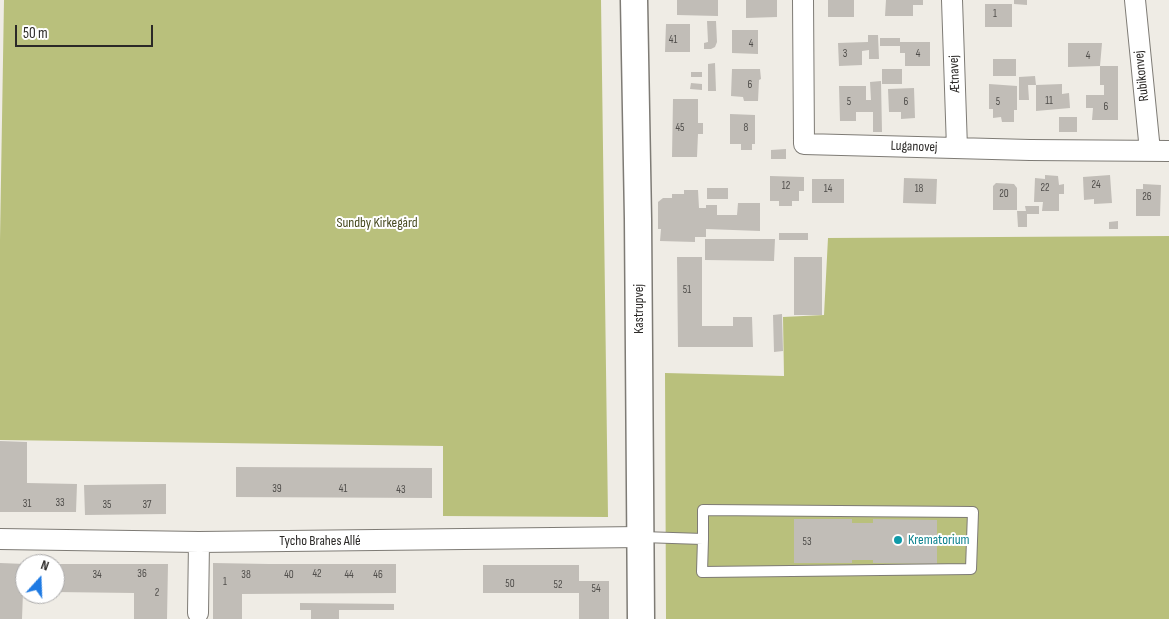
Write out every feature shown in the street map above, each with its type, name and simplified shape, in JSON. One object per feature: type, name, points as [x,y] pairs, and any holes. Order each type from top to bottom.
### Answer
[{"type":"street","name":"Kastrupvej","points":[[634,0],[641,619]]},
{"type":"street","name":"Luganovej","points":[[803,0],[804,144],[1159,151]]},
{"type":"street","name":"Ætnavej","points":[[952,0],[957,148]]},
{"type":"street","name":"Rubikonvej","points":[[1135,0],[1159,151]]},
{"type":"street","name":"Tycho Brahes Allé","points":[[0,539],[199,542],[641,537]]},
{"type":"street","points":[[198,613],[199,542]]},
{"type":"lane","points":[[703,510],[973,512],[972,569],[702,572],[703,539],[703,510]]},
{"type":"lane","points":[[641,537],[703,539]]},
{"type":"green space","name":"Sundby Kirkegård","points":[[4,0],[601,0],[608,517],[443,516],[443,446],[0,440],[0,240]]},
{"type":"green space","points":[[1169,236],[1169,619],[666,619],[665,373],[784,376],[783,317],[824,315],[828,238]]},
{"type":"building","points":[[677,0],[718,0],[718,16],[677,15]]},
{"type":"building","points":[[746,0],[777,0],[777,17],[746,18]]},
{"type":"building","points":[[828,0],[854,0],[854,17],[828,17]]},
{"type":"building","points":[[886,0],[923,0],[923,5],[913,5],[913,16],[885,16]]},
{"type":"building","points":[[1014,0],[1027,0],[1027,5],[1014,4]]},
{"type":"building","points":[[985,4],[1012,4],[1012,27],[985,27]]},
{"type":"building","points":[[707,21],[716,21],[717,42],[715,47],[711,49],[704,49],[704,43],[708,42]]},
{"type":"building","points":[[666,24],[690,24],[690,52],[665,52]]},
{"type":"building","points":[[732,30],[758,30],[758,54],[732,53]]},
{"type":"building","points":[[868,35],[878,35],[879,59],[869,59],[869,50],[862,51],[862,65],[839,66],[838,43],[868,42]]},
{"type":"building","points":[[880,38],[900,38],[900,42],[930,42],[930,66],[905,66],[905,53],[900,53],[900,46],[880,46]]},
{"type":"building","points":[[1068,43],[1102,43],[1100,66],[1068,67]]},
{"type":"building","points":[[993,59],[1016,59],[1016,76],[993,76]]},
{"type":"building","points":[[715,63],[716,91],[708,91],[708,64]]},
{"type":"building","points":[[1100,66],[1118,66],[1118,120],[1092,120],[1093,108],[1086,108],[1086,95],[1104,95],[1104,85],[1100,85]]},
{"type":"building","points":[[732,69],[760,69],[761,79],[759,80],[758,101],[744,101],[743,97],[731,96]]},
{"type":"building","points":[[882,69],[902,69],[902,84],[882,84]]},
{"type":"building","points":[[691,72],[702,72],[702,77],[691,77]]},
{"type":"building","points":[[1035,76],[1036,85],[1028,85],[1029,100],[1019,100],[1019,77]]},
{"type":"building","points":[[881,81],[882,132],[873,132],[873,112],[856,112],[856,121],[840,121],[839,86],[866,86],[866,100],[871,100],[870,82]]},
{"type":"building","points":[[691,83],[702,84],[702,90],[690,89]]},
{"type":"building","points":[[989,84],[1017,86],[1017,110],[1014,110],[1014,122],[1002,122],[1001,117],[993,118],[993,109],[989,109]]},
{"type":"building","points":[[1062,84],[1062,94],[1069,93],[1070,108],[1036,111],[1036,85]]},
{"type":"building","points":[[914,88],[915,118],[901,119],[901,112],[889,112],[888,89]]},
{"type":"building","points":[[673,99],[698,99],[698,123],[703,123],[703,134],[698,134],[697,157],[672,157]]},
{"type":"building","points":[[730,114],[755,115],[755,144],[752,144],[752,150],[741,150],[741,144],[730,144]]},
{"type":"building","points":[[1059,117],[1077,117],[1077,132],[1059,132]]},
{"type":"building","points":[[786,149],[786,159],[771,159],[771,150]]},
{"type":"building","points":[[1045,175],[1058,176],[1059,185],[1064,184],[1064,194],[1059,194],[1059,211],[1042,211],[1043,202],[1034,202],[1035,178],[1045,179]]},
{"type":"building","points":[[1110,175],[1112,203],[1094,204],[1094,199],[1084,200],[1083,177]]},
{"type":"building","points":[[770,176],[804,177],[804,191],[799,191],[799,201],[792,201],[792,206],[779,206],[779,201],[770,201]]},
{"type":"building","points":[[904,178],[937,179],[936,204],[903,203]]},
{"type":"building","points":[[812,179],[844,179],[844,203],[812,203]]},
{"type":"building","points":[[996,183],[1014,184],[1017,188],[1017,210],[993,210],[993,186]]},
{"type":"building","points":[[1143,184],[1161,185],[1160,216],[1136,216],[1136,189],[1143,189]]},
{"type":"building","points":[[707,188],[728,188],[728,199],[707,199]]},
{"type":"building","points":[[684,190],[698,190],[699,208],[706,208],[706,205],[717,205],[717,215],[737,215],[738,203],[760,203],[760,231],[706,229],[706,237],[695,237],[695,242],[660,241],[661,229],[658,229],[658,202],[663,198],[672,198],[672,194],[684,194]]},
{"type":"building","points":[[1025,206],[1039,206],[1039,214],[1027,214],[1027,227],[1018,227],[1017,211],[1026,211]]},
{"type":"building","points":[[1118,221],[1118,229],[1109,229],[1109,222]]},
{"type":"building","points":[[779,233],[808,233],[808,240],[779,240]]},
{"type":"building","points":[[705,239],[775,239],[774,261],[705,260]]},
{"type":"building","points":[[677,257],[702,257],[702,326],[733,326],[733,317],[752,317],[753,347],[678,347]]},
{"type":"building","points":[[794,257],[822,257],[822,315],[794,315]]},
{"type":"building","points":[[782,314],[783,351],[774,352],[773,315]]},
{"type":"building","points":[[0,441],[27,442],[27,483],[77,484],[76,512],[0,512]]},
{"type":"building","points":[[236,467],[432,468],[432,498],[236,497]]},
{"type":"building","points":[[166,484],[166,514],[85,515],[84,485]]},
{"type":"building","points":[[794,519],[852,519],[852,523],[873,523],[873,519],[937,520],[937,537],[944,537],[944,543],[937,543],[937,564],[873,563],[873,560],[852,560],[852,563],[794,563]]},
{"type":"building","points":[[0,563],[15,564],[15,604],[23,604],[22,619],[0,619]]},
{"type":"building","points":[[213,563],[396,564],[396,593],[242,594],[242,619],[213,619]]},
{"type":"building","points":[[65,564],[168,564],[167,619],[134,619],[134,593],[65,592]]},
{"type":"building","points":[[483,565],[579,565],[579,581],[609,581],[609,619],[579,619],[579,593],[483,593]]},
{"type":"building","points":[[300,603],[394,604],[394,610],[339,610],[339,619],[311,619],[311,610],[300,610]]},
{"type":"place","name":"Krematorium","points":[[898,540]]}]
